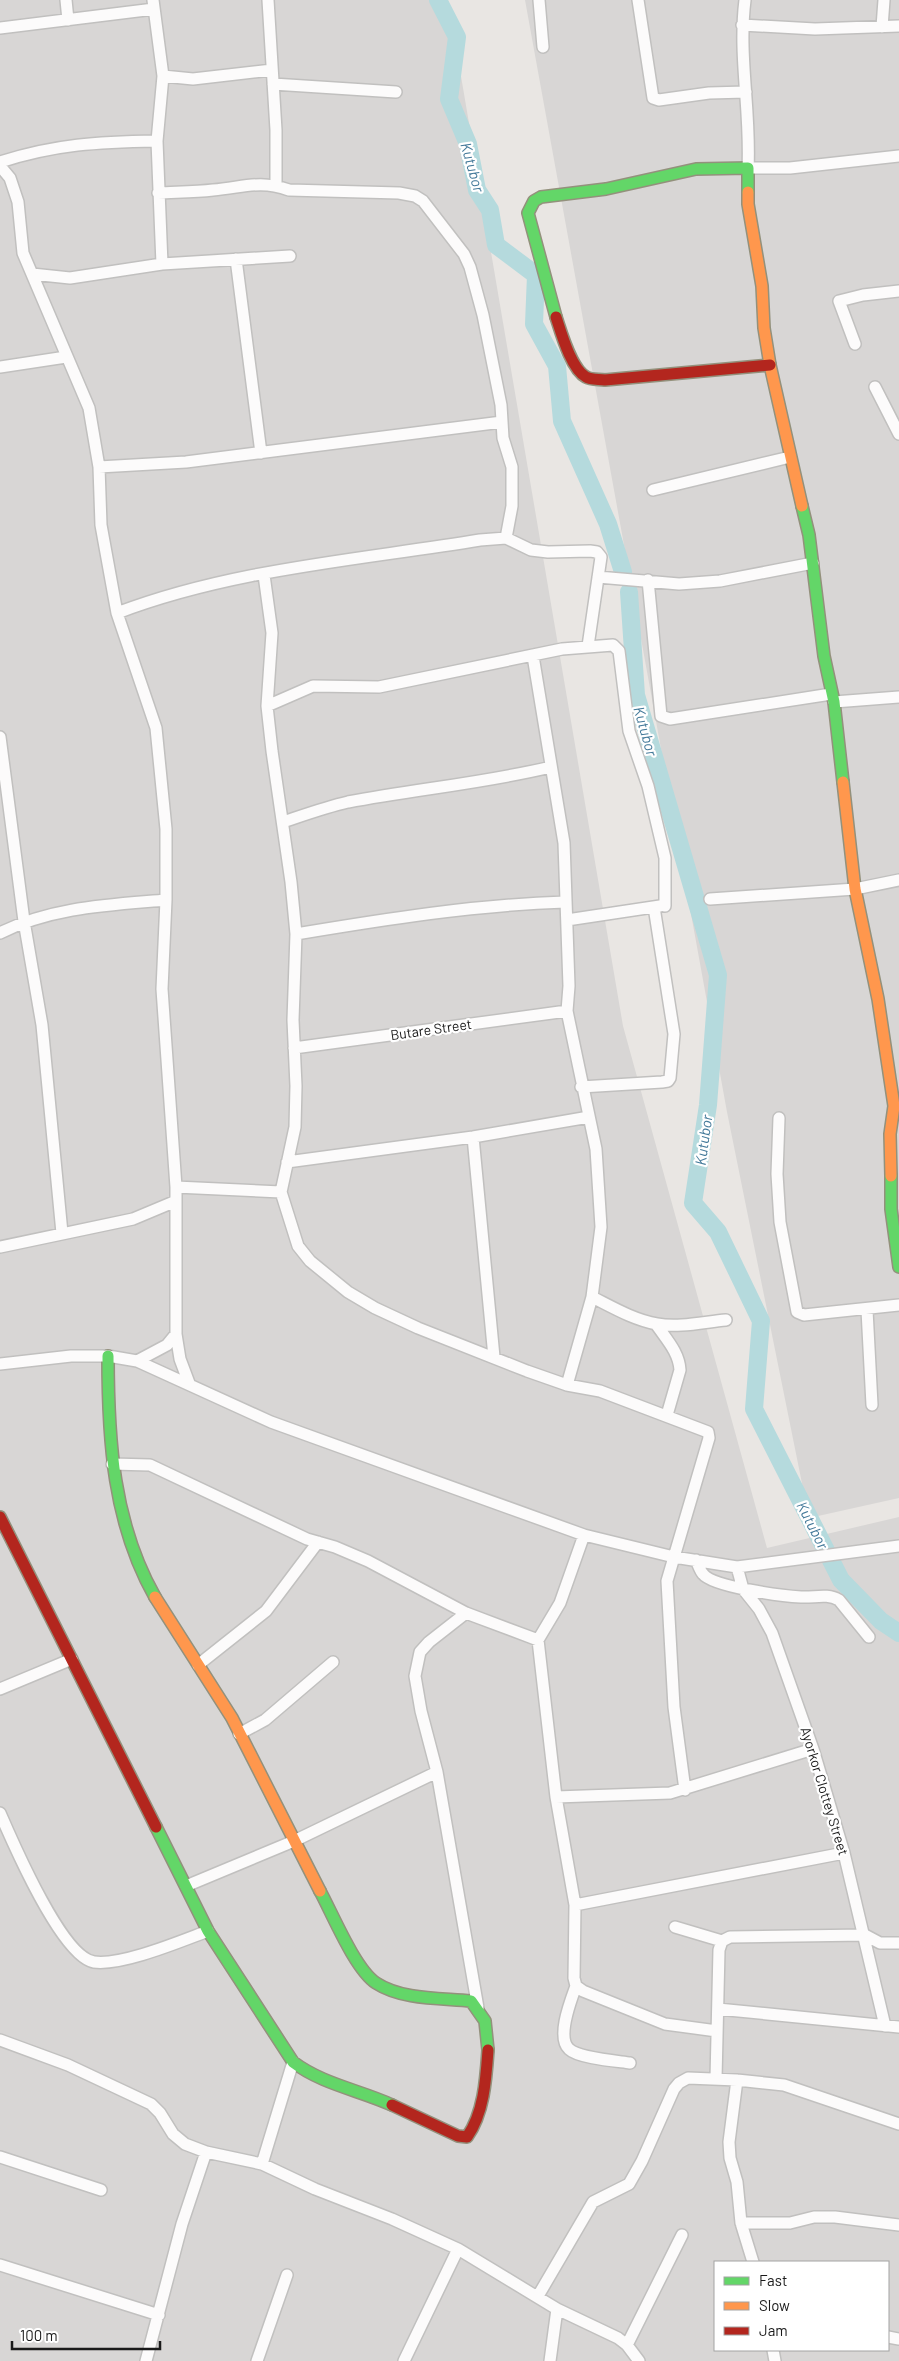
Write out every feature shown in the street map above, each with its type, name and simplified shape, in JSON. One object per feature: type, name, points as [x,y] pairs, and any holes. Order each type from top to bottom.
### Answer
[{"type":"street","points":[[66,0],[68,20]]},
{"type":"street","points":[[268,0],[276,186]]},
{"type":"street","points":[[539,0],[542,47]]},
{"type":"street","points":[[638,0],[653,98],[659,100],[709,93],[746,92]]},
{"type":"street","points":[[745,0],[742,25],[750,131],[748,204],[762,286],[764,328],[770,365],[790,457],[802,501],[813,563],[833,698],[855,889],[878,999],[897,1106],[890,1134],[891,1197],[899,1267]]},
{"type":"street","points":[[882,27],[884,0]]},
{"type":"street","points":[[0,28],[68,20],[154,4],[163,76],[157,140],[162,264]]},
{"type":"street","points":[[742,25],[815,29],[899,26]]},
{"type":"street","points":[[163,76],[193,80],[272,70]]},
{"type":"street","points":[[273,84],[396,92]]},
{"type":"street","points":[[157,140],[91,142],[37,150],[0,164],[10,178],[18,202],[23,253],[89,408],[95,433],[99,468],[101,525],[117,613],[156,728],[166,829],[166,900],[162,989],[176,1186],[176,1334],[180,1359],[189,1383]]},
{"type":"street","points":[[770,365],[606,380],[592,379],[583,374],[572,360],[546,281],[528,213],[534,201],[541,197],[606,189],[696,169],[790,168],[899,156]]},
{"type":"street","points":[[158,193],[214,190],[245,184],[276,186],[289,190],[399,193],[415,196],[423,201],[454,238],[470,268],[483,315],[502,422],[503,438],[512,467],[513,493],[506,538]]},
{"type":"street","points":[[32,274],[70,278],[162,264],[290,256]]},
{"type":"street","points":[[236,259],[261,453]]},
{"type":"street","points":[[855,344],[839,301],[864,295],[899,291]]},
{"type":"street","points":[[0,367],[66,357]]},
{"type":"street","points":[[875,387],[899,431]]},
{"type":"street","points":[[99,468],[186,462],[451,426],[474,426],[502,422]]},
{"type":"street","points":[[653,490],[790,457]]},
{"type":"street","points":[[117,613],[165,596],[264,575],[480,540],[506,538],[532,550],[548,552],[597,552],[601,557],[588,646]]},
{"type":"street","points":[[598,577],[679,584],[720,581],[813,563]]},
{"type":"street","points":[[264,575],[272,633],[268,706],[296,934],[295,1127],[281,1192],[298,1246],[310,1261],[348,1292],[375,1308],[418,1328],[567,1385],[600,1391],[703,1428],[708,1432],[709,1438],[667,1581],[674,1707],[685,1790]]},
{"type":"street","points":[[648,580],[661,716],[670,719],[833,698],[899,697]]},
{"type":"street","points":[[268,706],[313,686],[379,687],[588,646],[613,645],[619,651],[629,731],[648,786],[665,858],[664,906],[674,1034],[670,1078],[668,1081],[581,1087]]},
{"type":"street","points":[[533,656],[564,843],[569,986],[567,1010],[581,1087],[596,1149],[602,1228],[592,1297],[567,1385]]},
{"type":"street","points":[[0,737],[24,921],[42,1025],[62,1233]]},
{"type":"street","points":[[283,822],[346,802],[518,775],[552,767]]},
{"type":"street","points":[[710,899],[855,889],[899,880]]},
{"type":"street","points":[[0,933],[24,921],[99,906],[166,900]]},
{"type":"street","points":[[296,934],[430,912],[506,904],[565,902]]},
{"type":"street","points":[[567,920],[664,906]]},
{"type":"street","name":"Butare Street","points":[[294,1048],[567,1010]]},
{"type":"street","points":[[287,1162],[473,1137],[589,1117]]},
{"type":"street","points":[[779,1118],[777,1174],[780,1222],[797,1312],[804,1315],[867,1310],[899,1305]]},
{"type":"street","points":[[473,1137],[494,1357]]},
{"type":"street","points":[[176,1186],[281,1192]]},
{"type":"street","points":[[0,1247],[133,1219],[176,1201]]},
{"type":"street","points":[[592,1297],[628,1314],[656,1324],[678,1326],[726,1320]]},
{"type":"street","points":[[867,1310],[872,1406]]},
{"type":"street","points":[[656,1324],[673,1348],[680,1363],[680,1370],[667,1415]]},
{"type":"street","points":[[137,1360],[167,1344],[176,1334]]},
{"type":"street","points":[[0,1364],[71,1356],[108,1356],[137,1360],[271,1422],[584,1535],[674,1557],[737,1566],[779,1559],[814,1558],[899,1546]]},
{"type":"street","points":[[108,1356],[107,1420],[112,1464],[121,1516],[141,1570],[232,1718],[350,1949],[364,1971],[376,1983],[393,1991],[471,2001],[478,2008]]},
{"type":"street","points":[[112,1464],[150,1464],[307,1539],[368,1561],[466,1613],[538,1640]]},
{"type":"street","points":[[0,1517],[208,1931],[293,2062],[309,2074],[370,2095],[458,2136],[467,2137],[472,2132],[479,2108],[486,2059],[486,2025],[478,2008],[437,1772],[416,1687],[416,1664],[420,1652],[429,1642],[466,1613]]},
{"type":"street","points":[[584,1535],[560,1603],[538,1640],[556,1797],[575,1905],[574,1978],[576,1986],[565,2021],[565,2045],[570,2051],[630,2064]]},
{"type":"street","points":[[198,1665],[266,1611],[318,1542]]},
{"type":"street","points":[[696,1560],[703,1575],[710,1579],[743,1588],[803,1597],[833,1597],[839,1600],[869,1637]]},
{"type":"street","name":"Ayorkor Clottey Street","points":[[737,1566],[743,1588],[760,1610],[772,1633],[813,1749],[844,1853],[885,2026]]},
{"type":"street","points":[[0,1689],[72,1659]]},
{"type":"street","points":[[239,1734],[265,1720],[333,1662]]},
{"type":"street","points":[[556,1797],[653,1794],[685,1790],[813,1749]]},
{"type":"street","points":[[186,1886],[294,1841],[437,1772]]},
{"type":"street","points":[[0,1813],[22,1865],[43,1904],[81,1958],[94,1962],[116,1961],[208,1931]]},
{"type":"street","points":[[575,1905],[844,1853]]},
{"type":"street","points":[[675,1927],[722,1940],[730,1937],[865,1936],[880,1943],[899,1943]]},
{"type":"street","points":[[716,2078],[719,1950],[722,1940]]},
{"type":"street","points":[[576,1986],[583,1991],[665,2024],[718,2031]]},
{"type":"street","points":[[718,2009],[899,2027]]},
{"type":"street","points":[[0,2040],[68,2065],[150,2104],[160,2113],[173,2134],[185,2144],[206,2152],[262,2164],[458,2249],[557,2309],[627,2345],[639,2361]]},
{"type":"street","points":[[262,2164],[293,2062]]},
{"type":"street","points":[[538,2296],[593,2202],[628,2184],[642,2161],[679,2083],[688,2078],[716,2078],[784,2085],[899,2124]]},
{"type":"street","points":[[737,2080],[729,2142],[730,2158],[737,2182],[741,2224],[753,2261]]},
{"type":"street","points":[[146,2361],[182,2224],[206,2152]]},
{"type":"street","points":[[0,2157],[101,2190]]},
{"type":"street","points":[[741,2224],[784,2224],[814,2217],[835,2217],[899,2225]]},
{"type":"street","points":[[627,2345],[682,2235]]},
{"type":"street","points":[[404,2361],[458,2249]]},
{"type":"street","points":[[0,2265],[159,2314]]},
{"type":"street","points":[[257,2361],[287,2275]]},
{"type":"street","points":[[550,2361],[557,2309]]},
{"type":"shaded area","points":[[0,0],[448,0],[623,1026],[767,1548],[899,1517],[899,2361],[0,2361]]},
{"type":"shaded area","points":[[525,0],[899,0],[899,1498],[809,1518],[727,1112]]},
{"type":"waterway","name":"Kutubor","points":[[438,0],[457,37],[449,99],[468,144],[477,190],[490,210],[496,245],[536,275],[534,324],[557,366],[562,421],[608,524],[623,572]]},
{"type":"waterway","name":"Kutubor","points":[[629,592],[636,695],[718,975],[708,1105],[693,1203],[718,1232],[761,1321],[754,1409],[841,1580],[881,1621],[899,1633]]},
{"type":"traffic: fast","points":[[556,317],[528,213],[534,201],[541,197],[606,189],[696,169],[748,168],[748,192]]},
{"type":"traffic: fast","points":[[802,506],[809,535],[824,656],[834,702],[843,782]]},
{"type":"traffic: fast","points":[[891,1176],[891,1209],[899,1267]]},
{"type":"traffic: fast","points":[[108,1356],[109,1419],[116,1480],[130,1540],[141,1569],[155,1597]]},
{"type":"traffic: fast","points":[[156,1827],[208,1931],[293,2062],[316,2076],[392,2105]]},
{"type":"traffic: fast","points":[[320,1891],[352,1954],[368,1976],[386,1989],[398,1993],[471,2001],[485,2021],[488,2050]]},
{"type":"traffic: slow","points":[[748,192],[748,204],[762,286],[764,328],[770,365],[802,506]]},
{"type":"traffic: slow","points":[[843,782],[855,889],[878,999],[894,1106],[890,1134],[891,1176]]},
{"type":"traffic: slow","points":[[155,1597],[232,1718],[320,1891]]},
{"type":"traffic: jam","points":[[556,317],[571,358],[581,373],[590,379],[605,380],[770,365]]},
{"type":"traffic: jam","points":[[0,1517],[156,1827]]},
{"type":"traffic: jam","points":[[392,2105],[458,2136],[467,2137],[473,2128],[481,2107],[488,2050]]}]
